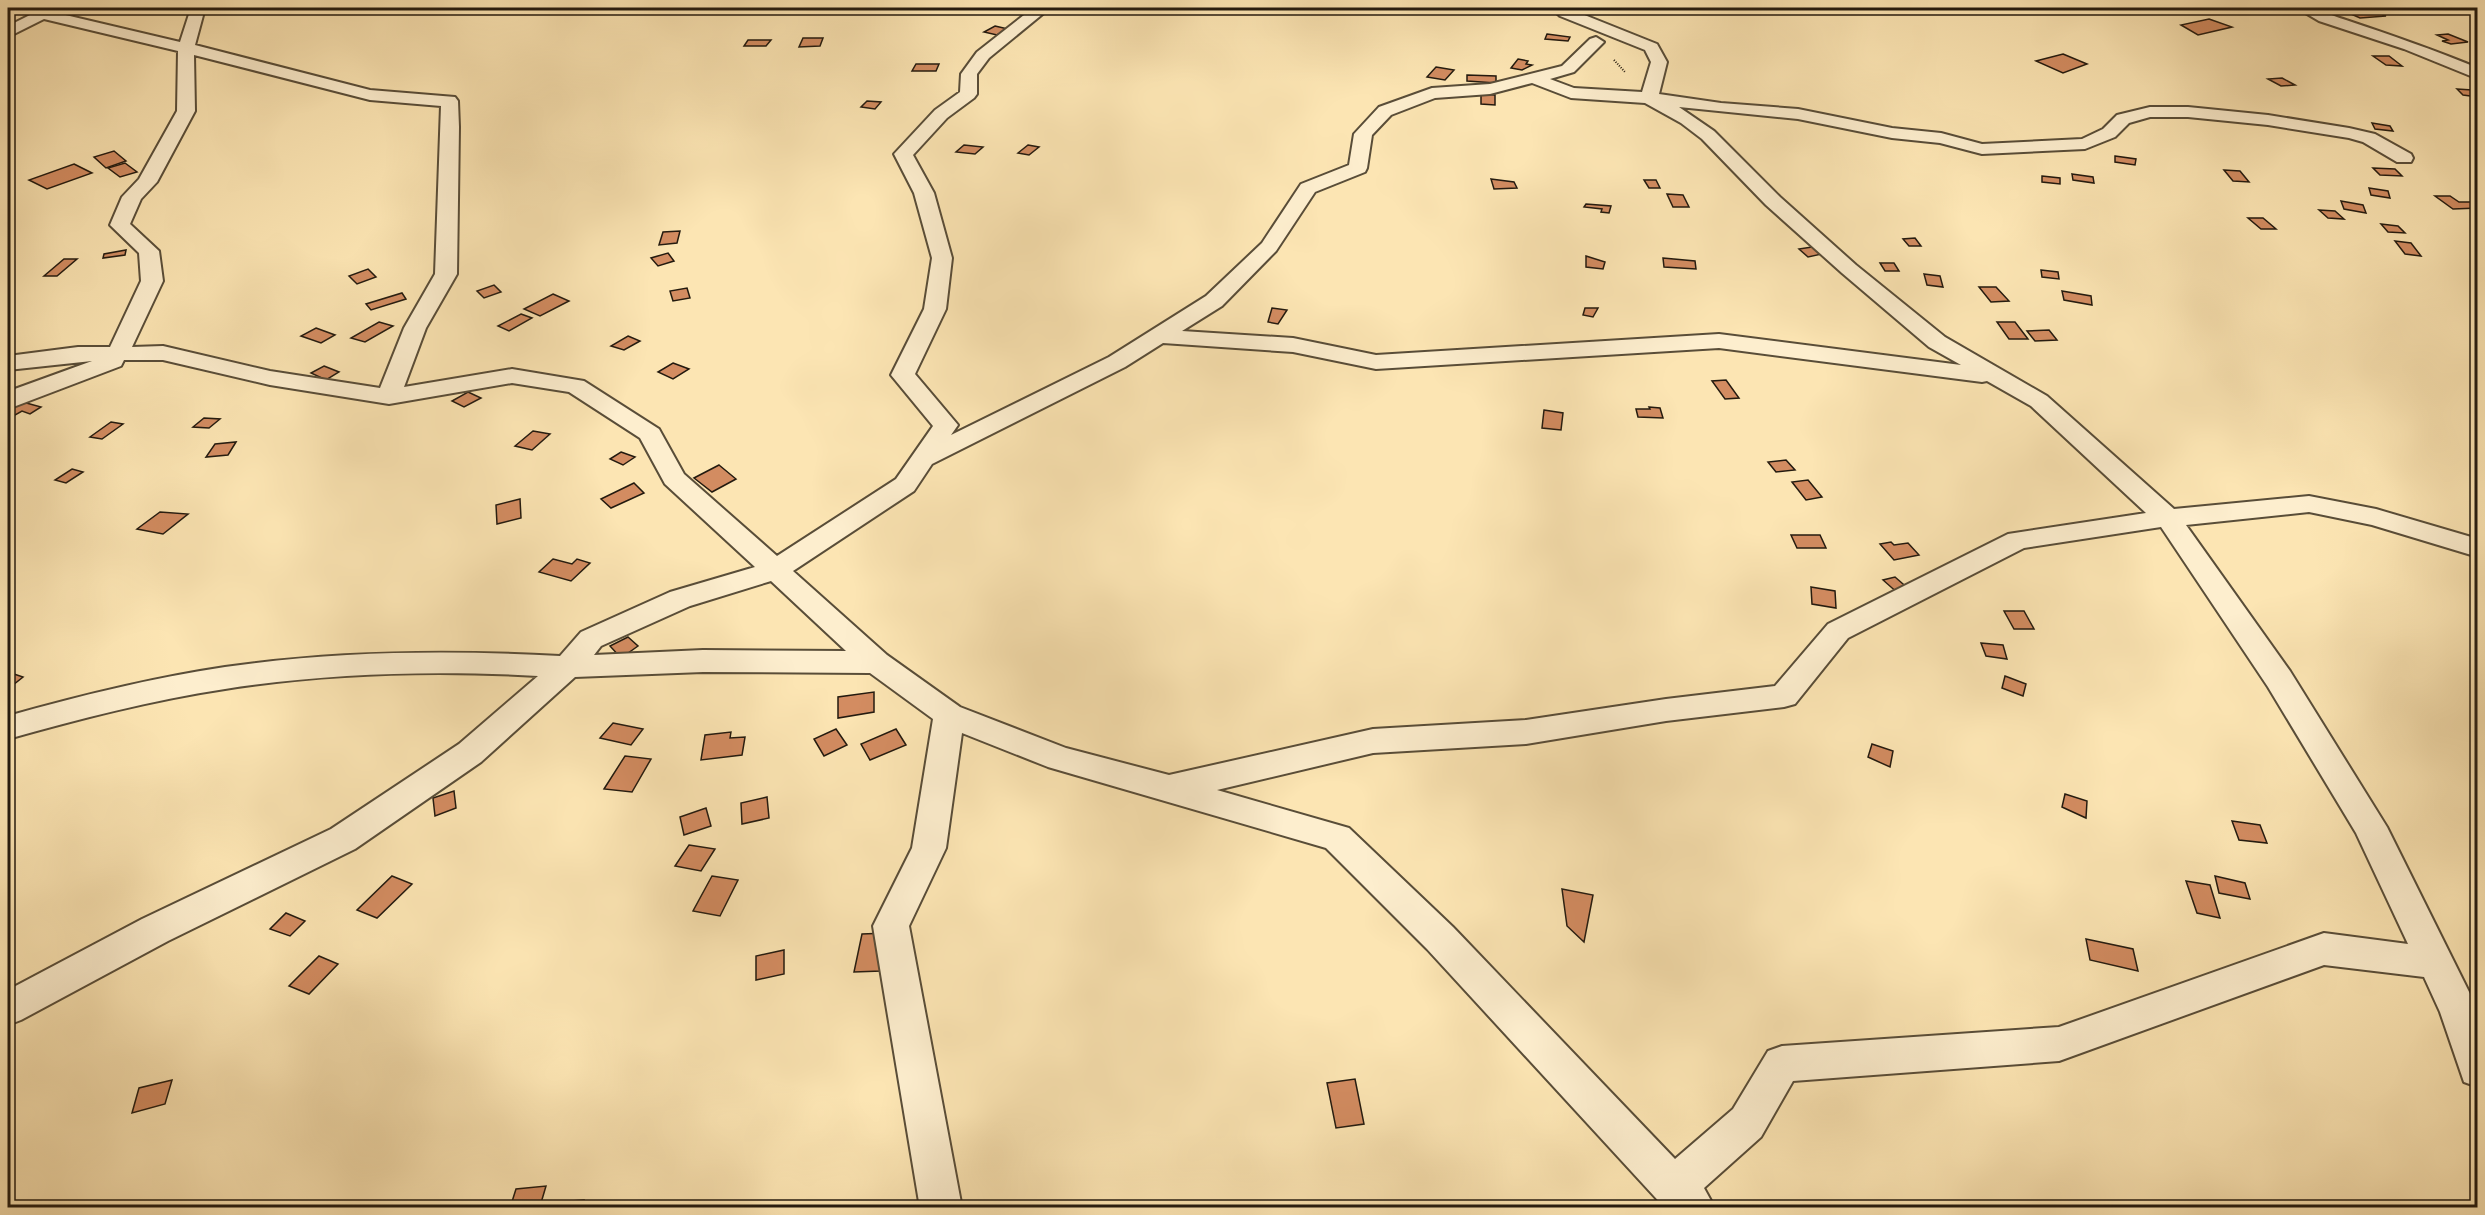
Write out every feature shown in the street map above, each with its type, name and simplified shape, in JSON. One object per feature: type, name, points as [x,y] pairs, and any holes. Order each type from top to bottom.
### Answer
[{"type":"street","points":[[8,402],[20,395],[126,353],[152,281],[149,251],[120,225],[132,197],[147,182],[186,111],[186,48],[198,8]]},
{"type":"street","points":[[8,1008],[155,930],[343,839],[470,753],[568,667],[591,639],[680,598],[774,571],[905,485],[946,425],[903,375],[935,309],[942,258],[924,193],[903,154],[927,128],[968,94],[969,74],[983,55],[1042,8]]},
{"type":"street","points":[[1558,8],[1565,13],[1651,47],[1659,62],[1649,98]]},
{"type":"street","points":[[2304,8],[2324,18],[2410,46],[2478,74]]},
{"type":"street","points":[[8,32],[48,11],[370,95],[449,101],[446,274],[415,328],[389,397]]},
{"type":"street","points":[[923,459],[1117,362],[1214,301],[1269,247],[1308,188],[1358,168],[1363,134],[1385,111],[1432,93],[1490,89],[1568,69],[1596,42]]},
{"type":"street","points":[[1533,78],[1571,93],[1649,98],[1721,108],[1798,114],[1892,133],[1941,138],[1983,149],[2085,144],[2109,133],[2123,119],[2150,112],[2188,112],[2268,120],[2349,133],[2369,138],[2404,158]]},
{"type":"street","points":[[1649,98],[1687,119],[1708,135],[1773,201],[1937,342],[2039,400],[2168,518],[2279,679],[2370,827],[2459,1011],[2478,1069]]},
{"type":"street","points":[[1158,336],[1293,345],[1376,362],[1719,341],[1998,377]]},
{"type":"street","points":[[8,363],[78,354],[163,353],[270,378],[389,397],[512,376],[576,386],[650,434],[674,478],[876,662],[949,715],[1059,758],[1337,838],[1440,938],[1684,1197],[1747,1123],[1782,1064],[2059,1044],[2324,949],[2436,963]]},
{"type":"street","points":[[1169,788],[1373,741],[1526,732],[1666,710],[1784,696],[1838,632],[2018,540],[2168,518],[2309,504],[2376,517],[2478,548]]},
{"type":"street","points":[[8,727],[108,700],[226,678],[373,664],[493,663],[568,667],[703,661],[876,662]]},
{"type":"street","points":[[941,1208],[891,926],[929,848],[949,715]]},
{"type":"building","points":[[936,8],[956,8],[947,14],[930,11]]},
{"type":"building","points":[[2377,12],[2386,16],[2360,18],[2351,14]]},
{"type":"building","points":[[2209,19],[2232,27],[2198,35],[2181,25]]},
{"type":"building","points":[[995,26],[1008,29],[997,35],[984,32]]},
{"type":"building","points":[[1547,34],[1570,37],[1568,41],[1545,39]]},
{"type":"building","points":[[2448,34],[2468,42],[2451,44],[2442,41],[2448,40],[2437,35]]},
{"type":"building","points":[[803,38],[823,38],[820,46],[799,47]]},
{"type":"building","points":[[748,40],[771,40],[766,46],[744,46]]},
{"type":"building","points":[[2063,54],[2087,64],[2063,73],[2036,61]]},
{"type":"building","points":[[2373,56],[2389,56],[2402,66],[2386,65]]},
{"type":"building","points":[[1518,59],[1528,61],[1526,64],[1532,65],[1522,70],[1511,68]]},
{"type":"building","points":[[916,64],[939,64],[936,71],[912,71]]},
{"type":"building","points":[[1436,67],[1454,70],[1445,80],[1427,77]]},
{"type":"building","points":[[1467,75],[1496,76],[1496,83],[1467,81]]},
{"type":"building","points":[[2282,78],[2295,85],[2281,86],[2268,79]]},
{"type":"building","points":[[2457,89],[2472,90],[2478,97],[2463,95]]},
{"type":"building","points":[[1481,94],[1495,95],[1495,105],[1481,104]]},
{"type":"building","points":[[867,101],[881,102],[875,109],[861,107]]},
{"type":"building","points":[[2372,123],[2390,126],[2393,131],[2375,129]]},
{"type":"building","points":[[964,145],[983,147],[975,154],[956,152]]},
{"type":"building","points":[[1028,145],[1039,147],[1029,155],[1018,153]]},
{"type":"building","points":[[114,151],[126,161],[106,168],[94,157]]},
{"type":"building","points":[[2115,156],[2136,159],[2135,165],[2115,162]]},
{"type":"building","points":[[125,163],[137,172],[120,177],[108,168]]},
{"type":"building","points":[[74,164],[92,173],[47,189],[29,180]]},
{"type":"building","points":[[2373,168],[2395,169],[2402,176],[2380,175]]},
{"type":"building","points":[[2224,170],[2240,171],[2249,182],[2233,181]]},
{"type":"building","points":[[2072,174],[2093,177],[2094,183],[2073,180]]},
{"type":"building","points":[[2042,176],[2060,178],[2060,184],[2042,182]]},
{"type":"building","points":[[1491,179],[1514,182],[1517,188],[1494,189]]},
{"type":"building","points":[[1644,180],[1656,180],[1660,188],[1649,188]]},
{"type":"building","points":[[2369,188],[2388,191],[2390,198],[2371,195]]},
{"type":"building","points":[[1667,194],[1683,195],[1689,207],[1673,207]]},
{"type":"building","points":[[2435,196],[2450,196],[2459,202],[2472,202],[2478,205],[2478,208],[2453,209]]},
{"type":"building","points":[[2341,201],[2363,205],[2366,213],[2344,209]]},
{"type":"building","points":[[1586,204],[1611,206],[1609,213],[1601,212],[1602,209],[1584,207]]},
{"type":"building","points":[[2319,210],[2335,211],[2344,219],[2328,218]]},
{"type":"building","points":[[2248,218],[2263,218],[2276,229],[2261,229]]},
{"type":"building","points":[[2381,224],[2398,226],[2405,233],[2388,232]]},
{"type":"building","points":[[680,231],[677,243],[659,245],[663,232]]},
{"type":"building","points":[[1915,238],[1921,246],[1909,246],[1903,239]]},
{"type":"building","points":[[2395,241],[2411,243],[2421,256],[2405,254]]},
{"type":"building","points":[[1812,247],[1822,254],[1808,257],[1799,249]]},
{"type":"building","points":[[126,250],[125,255],[103,258],[104,254]]},
{"type":"building","points":[[668,253],[674,261],[658,266],[651,258]]},
{"type":"building","points":[[1586,256],[1605,262],[1603,269],[1586,267]]},
{"type":"building","points":[[1663,258],[1695,261],[1696,269],[1664,267]]},
{"type":"building","points":[[64,259],[77,259],[57,276],[44,276]]},
{"type":"building","points":[[1880,263],[1894,263],[1899,271],[1885,271]]},
{"type":"building","points":[[368,269],[376,277],[357,284],[349,276]]},
{"type":"building","points":[[2041,270],[2058,272],[2059,279],[2042,277]]},
{"type":"building","points":[[1924,274],[1940,276],[1943,287],[1927,285]]},
{"type":"building","points":[[494,285],[501,292],[484,298],[477,291]]},
{"type":"building","points":[[1979,287],[1996,287],[2009,301],[1991,302]]},
{"type":"building","points":[[687,288],[690,298],[673,301],[670,291]]},
{"type":"building","points":[[2062,291],[2091,296],[2092,305],[2064,300]]},
{"type":"building","points":[[402,293],[406,299],[371,310],[366,304]]},
{"type":"building","points":[[553,294],[569,301],[540,316],[524,309]]},
{"type":"building","points":[[1272,308],[1287,310],[1278,324],[1268,322]]},
{"type":"building","points":[[1585,308],[1598,308],[1593,317],[1583,315]]},
{"type":"building","points":[[521,314],[532,318],[509,331],[498,326]]},
{"type":"building","points":[[379,322],[393,326],[365,342],[351,338]]},
{"type":"building","points":[[1997,322],[2015,322],[2028,339],[2009,339]]},
{"type":"building","points":[[316,328],[335,335],[321,343],[301,336]]},
{"type":"building","points":[[2049,330],[2057,340],[2035,341],[2027,331]]},
{"type":"building","points":[[628,336],[640,341],[624,350],[611,346]]},
{"type":"building","points":[[673,363],[689,369],[673,379],[658,372]]},
{"type":"building","points":[[324,366],[339,372],[326,380],[311,373]]},
{"type":"building","points":[[1726,380],[1739,398],[1725,399],[1712,381]]},
{"type":"building","points":[[468,392],[481,398],[464,407],[452,401]]},
{"type":"building","points":[[19,401],[41,407],[30,414],[22,411],[8,419],[8,408]]},
{"type":"building","points":[[1649,407],[1660,408],[1663,418],[1638,417],[1636,409],[1650,409]]},
{"type":"building","points":[[1544,410],[1563,413],[1561,430],[1542,428]]},
{"type":"building","points":[[204,418],[220,419],[209,428],[193,427]]},
{"type":"building","points":[[111,422],[123,424],[102,439],[90,437]]},
{"type":"building","points":[[533,431],[550,434],[532,450],[515,446]]},
{"type":"building","points":[[236,442],[228,455],[206,457],[215,444]]},
{"type":"building","points":[[621,452],[635,457],[623,465],[610,459]]},
{"type":"building","points":[[1786,460],[1795,470],[1776,472],[1768,462]]},
{"type":"building","points":[[719,465],[736,479],[712,492],[694,478]]},
{"type":"building","points":[[72,469],[83,472],[66,483],[55,480]]},
{"type":"building","points":[[1808,480],[1822,497],[1806,500],[1792,482]]},
{"type":"building","points":[[634,483],[644,493],[611,508],[601,499]]},
{"type":"building","points":[[520,499],[521,518],[497,524],[496,505]]},
{"type":"building","points":[[160,512],[188,514],[163,534],[137,529]]},
{"type":"building","points":[[1791,535],[1820,535],[1826,548],[1797,548]]},
{"type":"building","points":[[1891,542],[1894,545],[1908,543],[1919,555],[1894,560],[1880,544]]},
{"type":"building","points":[[553,559],[572,564],[577,559],[590,563],[571,581],[539,572]]},
{"type":"building","points":[[1895,577],[1911,591],[1900,595],[1883,580]]},
{"type":"building","points":[[1811,587],[1835,591],[1836,608],[1812,604]]},
{"type":"building","points":[[2004,611],[2024,611],[2034,629],[2014,629]]},
{"type":"building","points":[[628,637],[638,646],[621,658],[610,646]]},
{"type":"building","points":[[1981,643],[2003,645],[2007,659],[1986,656]]},
{"type":"building","points":[[8,672],[23,677],[8,689]]},
{"type":"building","points":[[2005,676],[2026,684],[2023,696],[2002,688]]},
{"type":"building","points":[[874,692],[874,712],[838,718],[838,697]]},
{"type":"building","points":[[613,723],[643,729],[631,745],[600,738]]},
{"type":"building","points":[[836,729],[847,745],[824,756],[814,739]]},
{"type":"building","points":[[896,729],[906,745],[870,760],[861,744]]},
{"type":"building","points":[[731,732],[730,738],[745,737],[742,755],[701,760],[705,735]]},
{"type":"building","points":[[1872,744],[1893,751],[1890,767],[1868,757]]},
{"type":"building","points":[[625,756],[651,759],[632,792],[604,789]]},
{"type":"building","points":[[454,791],[456,808],[435,816],[433,798]]},
{"type":"building","points":[[2065,794],[2087,801],[2086,818],[2062,807]]},
{"type":"building","points":[[767,797],[769,818],[742,824],[741,803]]},
{"type":"building","points":[[706,808],[711,826],[684,835],[680,817]]},
{"type":"building","points":[[2232,821],[2260,825],[2267,843],[2239,840]]},
{"type":"building","points":[[689,845],[715,849],[701,871],[675,866]]},
{"type":"building","points":[[392,876],[412,884],[377,918],[357,910]]},
{"type":"building","points":[[712,876],[738,880],[720,916],[693,911]]},
{"type":"building","points":[[2215,876],[2245,883],[2250,899],[2219,893]]},
{"type":"building","points":[[2186,881],[2210,885],[2220,918],[2197,913]]},
{"type":"building","points":[[1562,889],[1593,895],[1584,942],[1567,926]]},
{"type":"building","points":[[286,913],[305,921],[290,936],[270,929]]},
{"type":"building","points":[[887,933],[881,971],[854,972],[862,934]]},
{"type":"building","points":[[2086,939],[2133,949],[2138,971],[2090,960]]},
{"type":"building","points":[[784,950],[784,974],[756,980],[756,956]]},
{"type":"building","points":[[319,956],[338,964],[309,994],[289,986]]},
{"type":"building","points":[[1355,1079],[1364,1124],[1336,1128],[1327,1083]]},
{"type":"building","points":[[172,1080],[165,1104],[132,1113],[139,1088]]},
{"type":"building","points":[[546,1186],[541,1203],[584,1200],[583,1208],[510,1208],[516,1189]]}]
